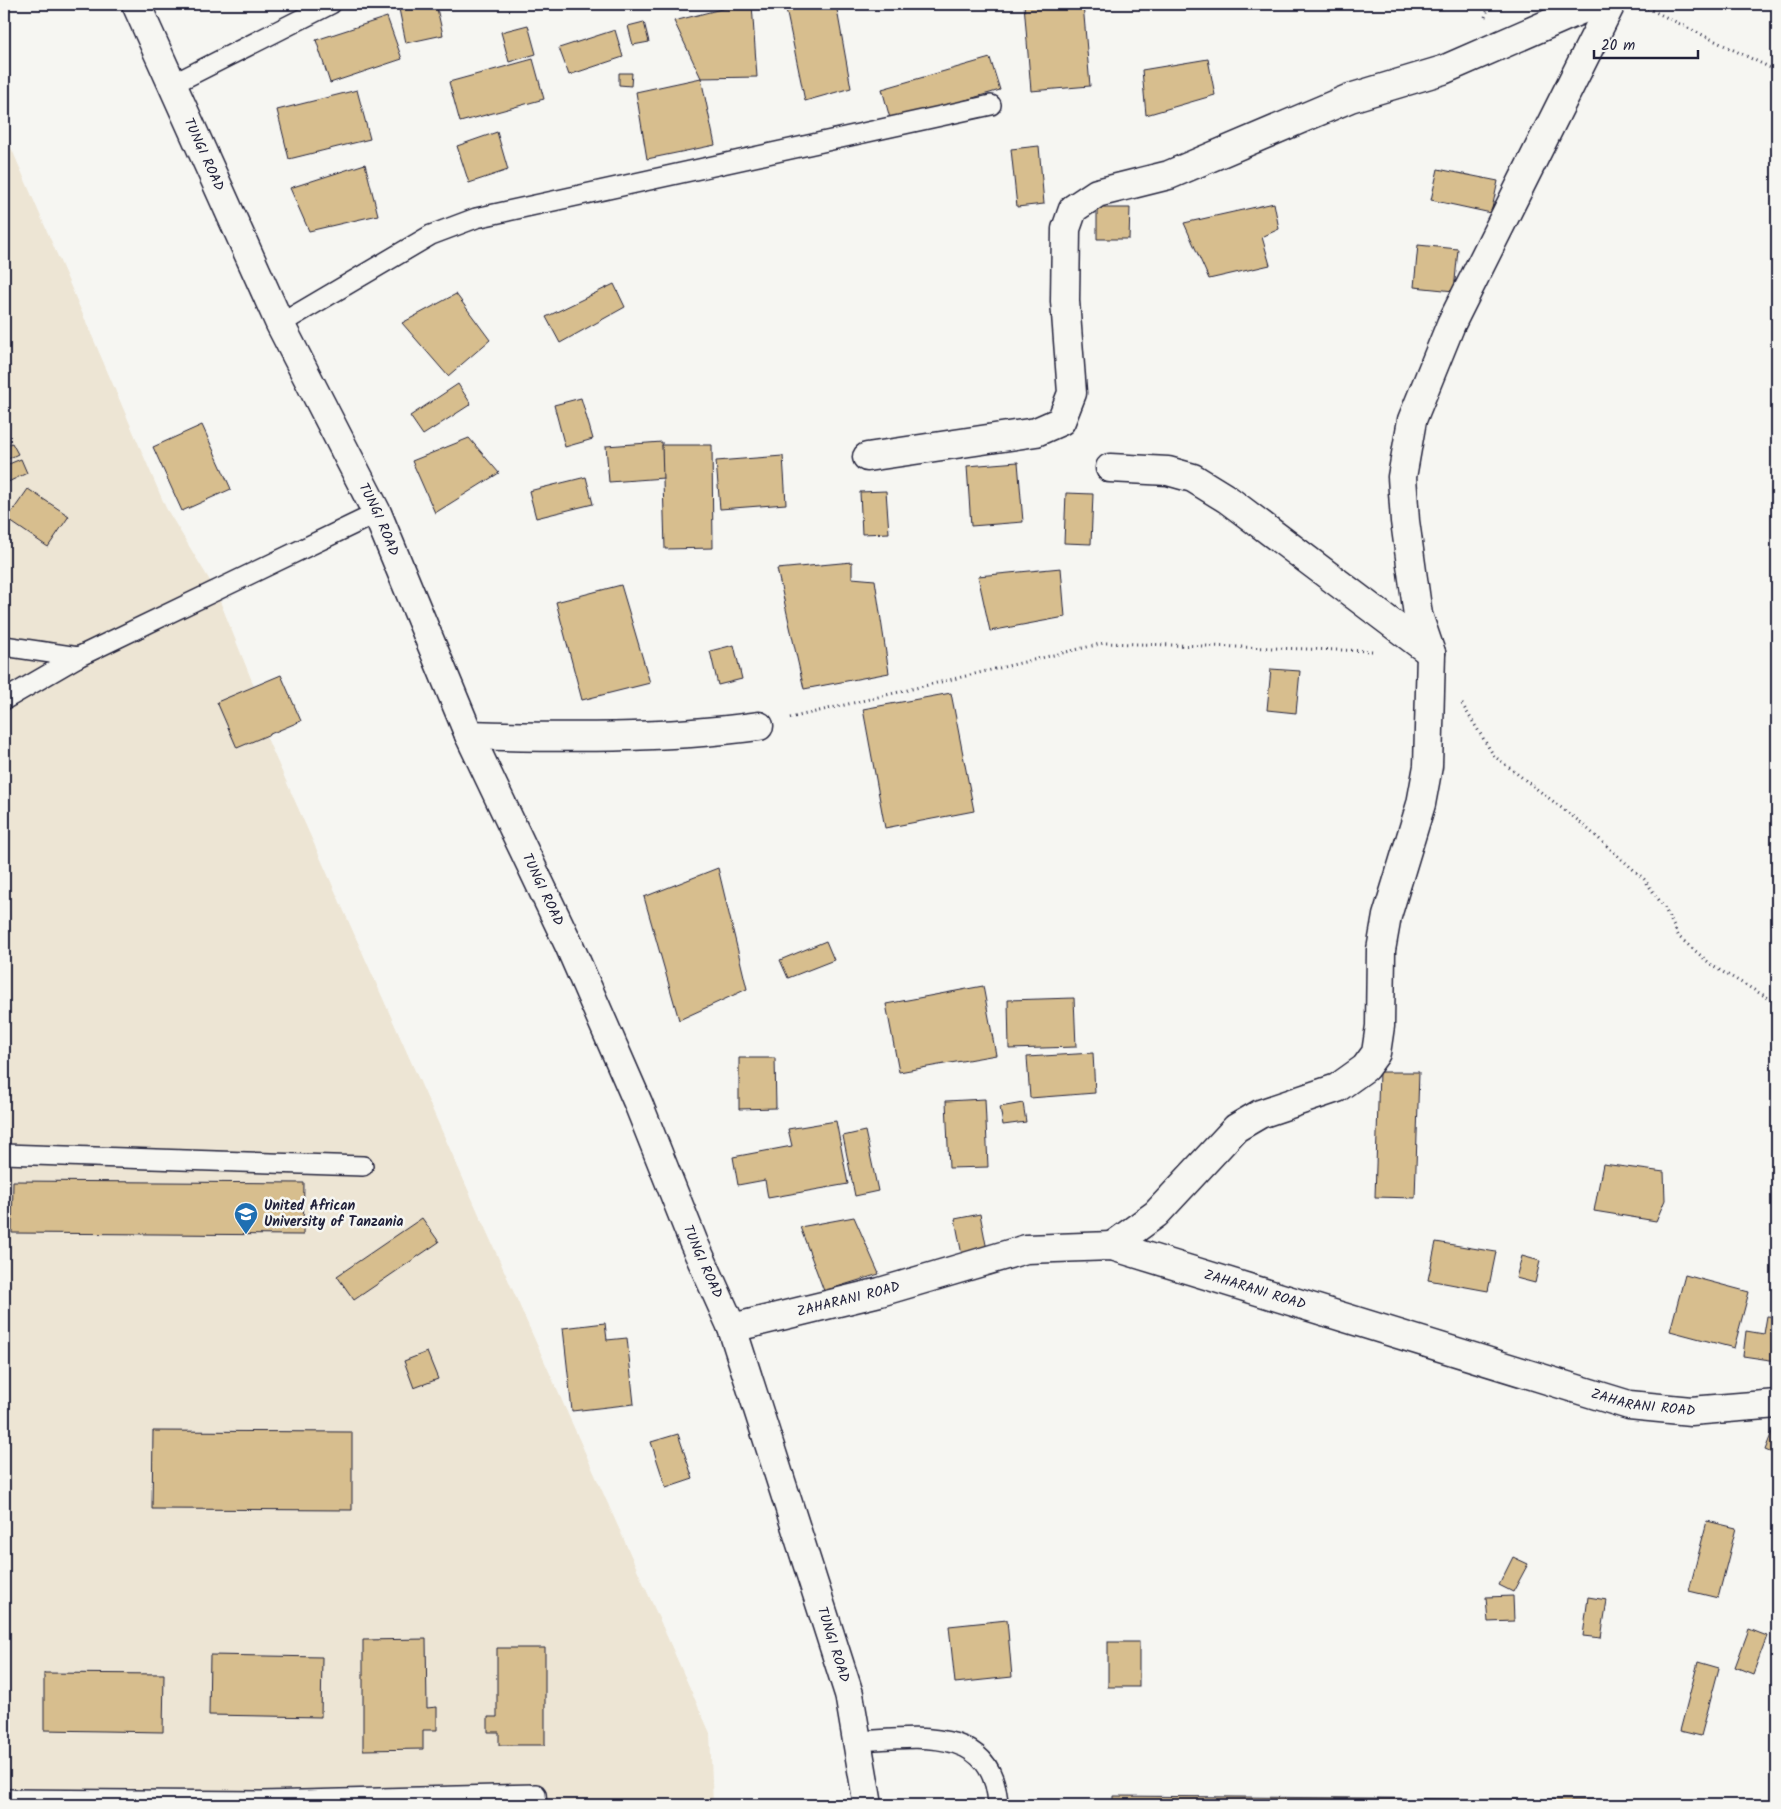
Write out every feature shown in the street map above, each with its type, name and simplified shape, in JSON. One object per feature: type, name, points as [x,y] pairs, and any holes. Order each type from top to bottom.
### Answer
[{"type":"street","name":"TUNGI ROAD","points":[[136,4],[280,324],[377,513],[469,735],[569,945],[638,1103],[693,1241],[732,1328],[849,1694],[868,1805]]},
{"type":"street","points":[[866,457],[1036,432],[1061,421],[1072,393],[1065,301],[1066,229],[1073,209],[1097,193],[1169,175],[1350,98],[1443,70],[1594,4]]},
{"type":"street","points":[[1112,1246],[1156,1214],[1236,1128],[1260,1114],[1337,1088],[1365,1068],[1376,1053],[1380,1026],[1381,950],[1387,916],[1426,781],[1431,653],[1418,615],[1405,521],[1402,477],[1412,420],[1451,324],[1611,4]]},
{"type":"street","points":[[1110,468],[1168,471],[1193,478],[1227,499],[1431,653]]},
{"type":"street","points":[[469,735],[573,738],[724,731],[759,726]]},
{"type":"street","name":"ZAHARANI ROAD","points":[[732,1328],[880,1292],[1026,1249],[1112,1246],[1630,1405],[1691,1411],[1777,1404]]},
{"type":"lane","points":[[171,85],[331,4]]},
{"type":"lane","points":[[280,324],[431,235],[476,218],[991,105]]},
{"type":"lane","points":[[4,700],[78,658],[377,513]]},
{"type":"lane","points":[[4,646],[78,658]]},
{"type":"lane","points":[[4,1154],[363,1166]]},
{"type":"lane","points":[[858,1741],[934,1738],[967,1748],[985,1763],[997,1790],[998,1805]]},
{"type":"lane","points":[[4,1799],[263,1801],[536,1794],[536,1805]]},
{"type":"path","points":[[1638,4],[1777,71]]},
{"type":"path","points":[[759,726],[1104,643],[1381,652]]},
{"type":"path","points":[[1460,701],[1494,756],[1580,822],[1644,879],[1664,907],[1679,937],[1714,967],[1777,1003]]},
{"type":"shaded area","name":"United African University of Tanzania","points":[[4,131],[166,508],[215,589],[254,686],[266,736],[710,1733],[713,1805],[4,1805]]},
{"type":"building","points":[[398,4],[436,4],[443,35],[406,43]]},
{"type":"building","points":[[741,4],[752,4],[757,77],[701,78],[674,21]]},
{"type":"building","points":[[785,4],[836,4],[851,88],[805,101]]},
{"type":"building","points":[[1024,4],[1083,4],[1090,86],[1031,91]]},
{"type":"building","points":[[387,17],[402,59],[330,83],[316,40]]},
{"type":"building","points":[[644,22],[649,42],[633,45],[628,26]]},
{"type":"building","points":[[528,25],[536,54],[509,62],[501,32]]},
{"type":"building","points":[[615,30],[623,57],[569,75],[559,48]]},
{"type":"building","points":[[990,58],[1000,90],[891,122],[882,89]]},
{"type":"building","points":[[533,59],[544,99],[460,122],[449,82]]},
{"type":"building","points":[[1208,59],[1215,95],[1146,115],[1142,70]]},
{"type":"building","points":[[619,73],[632,73],[631,86],[619,85]]},
{"type":"building","points":[[701,78],[715,145],[647,159],[636,92]]},
{"type":"building","points":[[357,90],[370,139],[289,159],[277,110]]},
{"type":"building","points":[[497,132],[508,170],[469,183],[457,146]]},
{"type":"building","points":[[1039,146],[1044,204],[1017,207],[1011,149]]},
{"type":"building","points":[[365,164],[378,215],[309,231],[290,188]]},
{"type":"building","points":[[1438,169],[1498,181],[1491,213],[1431,200]]},
{"type":"building","points":[[1274,203],[1279,229],[1262,237],[1270,265],[1209,279],[1184,223]]},
{"type":"building","points":[[1097,208],[1130,208],[1129,239],[1097,239]]},
{"type":"building","points":[[1418,245],[1458,249],[1454,291],[1414,287]]},
{"type":"building","points":[[614,284],[625,307],[560,343],[546,317]]},
{"type":"building","points":[[456,294],[490,340],[448,376],[402,323]]},
{"type":"building","points":[[458,384],[471,404],[423,435],[410,416]]},
{"type":"building","points":[[581,398],[593,439],[565,447],[554,405]]},
{"type":"building","points":[[202,425],[231,489],[182,511],[153,447]]},
{"type":"building","points":[[469,438],[499,473],[435,513],[412,461]]},
{"type":"building","points":[[662,442],[664,478],[609,482],[606,446]]},
{"type":"building","points":[[12,443],[18,454],[4,461],[4,447]]},
{"type":"building","points":[[662,445],[712,445],[713,548],[665,549]]},
{"type":"building","points":[[783,456],[786,504],[720,509],[716,461]]},
{"type":"building","points":[[21,459],[27,473],[4,484],[4,466]]},
{"type":"building","points":[[1018,462],[1023,522],[971,526],[967,466]]},
{"type":"building","points":[[586,477],[593,504],[536,518],[529,491]]},
{"type":"building","points":[[28,489],[69,516],[48,547],[7,519]]},
{"type":"building","points":[[886,491],[889,533],[862,534],[860,492]]},
{"type":"building","points":[[1066,493],[1093,494],[1091,544],[1064,543]]},
{"type":"building","points":[[852,562],[852,578],[875,580],[889,673],[804,689],[777,569]]},
{"type":"building","points":[[1061,568],[1065,617],[990,631],[978,576]]},
{"type":"building","points":[[621,585],[650,683],[582,700],[556,602]]},
{"type":"building","points":[[734,645],[742,679],[718,685],[710,651]]},
{"type":"building","points":[[1271,669],[1300,671],[1296,713],[1267,710]]},
{"type":"building","points":[[281,675],[301,721],[237,748],[217,702]]},
{"type":"building","points":[[951,693],[974,811],[885,828],[863,709]]},
{"type":"building","points":[[718,868],[747,989],[679,1020],[644,897]]},
{"type":"building","points":[[826,941],[834,960],[788,978],[780,960]]},
{"type":"building","points":[[983,986],[996,1055],[899,1072],[886,1004]]},
{"type":"building","points":[[1074,998],[1076,1047],[1009,1049],[1008,1000]]},
{"type":"building","points":[[1093,1053],[1095,1093],[1030,1098],[1027,1057]]},
{"type":"building","points":[[739,1058],[775,1058],[776,1108],[739,1109]]},
{"type":"building","points":[[1379,1072],[1419,1072],[1415,1198],[1375,1197]]},
{"type":"building","points":[[985,1099],[988,1167],[949,1168],[946,1101]]},
{"type":"building","points":[[1023,1103],[1026,1122],[1003,1125],[1000,1107]]},
{"type":"building","points":[[836,1121],[848,1184],[768,1198],[765,1180],[738,1185],[733,1157],[792,1146],[788,1129]]},
{"type":"building","points":[[865,1131],[878,1191],[855,1196],[843,1136]]},
{"type":"building","points":[[1603,1164],[1664,1172],[1665,1200],[1656,1221],[1594,1211]]},
{"type":"building","points":[[13,1181],[304,1183],[303,1235],[12,1233]]},
{"type":"building","points":[[980,1214],[987,1250],[962,1255],[955,1219]]},
{"type":"building","points":[[854,1217],[879,1274],[824,1291],[800,1227]]},
{"type":"building","points":[[422,1218],[439,1242],[354,1300],[337,1276]]},
{"type":"building","points":[[1436,1242],[1496,1252],[1488,1291],[1428,1280]]},
{"type":"building","points":[[1522,1256],[1540,1261],[1535,1283],[1516,1278]]},
{"type":"building","points":[[1685,1275],[1749,1292],[1734,1348],[1670,1331]]},
{"type":"building","points":[[1767,1316],[1777,1317],[1777,1361],[1743,1356],[1746,1331],[1764,1334]]},
{"type":"building","points":[[605,1323],[607,1340],[627,1338],[634,1404],[572,1411],[563,1328]]},
{"type":"building","points":[[427,1352],[438,1379],[414,1388],[404,1361]]},
{"type":"building","points":[[1777,1419],[1777,1455],[1765,1450]]},
{"type":"building","points":[[153,1431],[352,1432],[352,1510],[152,1509]]},
{"type":"building","points":[[678,1434],[693,1479],[666,1488],[651,1442]]},
{"type":"building","points":[[1707,1521],[1736,1528],[1718,1598],[1689,1591]]},
{"type":"building","points":[[1775,1556],[1777,1557],[1777,1571],[1771,1570]]},
{"type":"building","points":[[1513,1557],[1528,1564],[1513,1592],[1499,1585]]},
{"type":"building","points":[[1513,1596],[1514,1621],[1488,1622],[1486,1597]]},
{"type":"building","points":[[1588,1597],[1607,1600],[1601,1638],[1583,1636]]},
{"type":"building","points":[[1007,1620],[1012,1677],[955,1683],[949,1626]]},
{"type":"building","points":[[1749,1629],[1767,1636],[1753,1674],[1735,1667]]},
{"type":"building","points":[[426,1639],[427,1708],[437,1707],[437,1730],[423,1730],[423,1749],[363,1750],[363,1640]]},
{"type":"building","points":[[1108,1642],[1139,1642],[1139,1687],[1108,1687]]},
{"type":"building","points":[[497,1648],[545,1648],[545,1745],[499,1745],[499,1732],[488,1732],[488,1717],[497,1717]]},
{"type":"building","points":[[210,1655],[322,1657],[321,1717],[209,1715]]},
{"type":"building","points":[[1698,1662],[1719,1668],[1701,1736],[1680,1731]]},
{"type":"building","points":[[44,1673],[164,1674],[163,1732],[44,1730]]},
{"type":"building","points":[[1113,1796],[1600,1800],[1600,1805],[1113,1805]]},
{"type":"place","name":"United African University of Tanzania","points":[[246,1235]]}]
